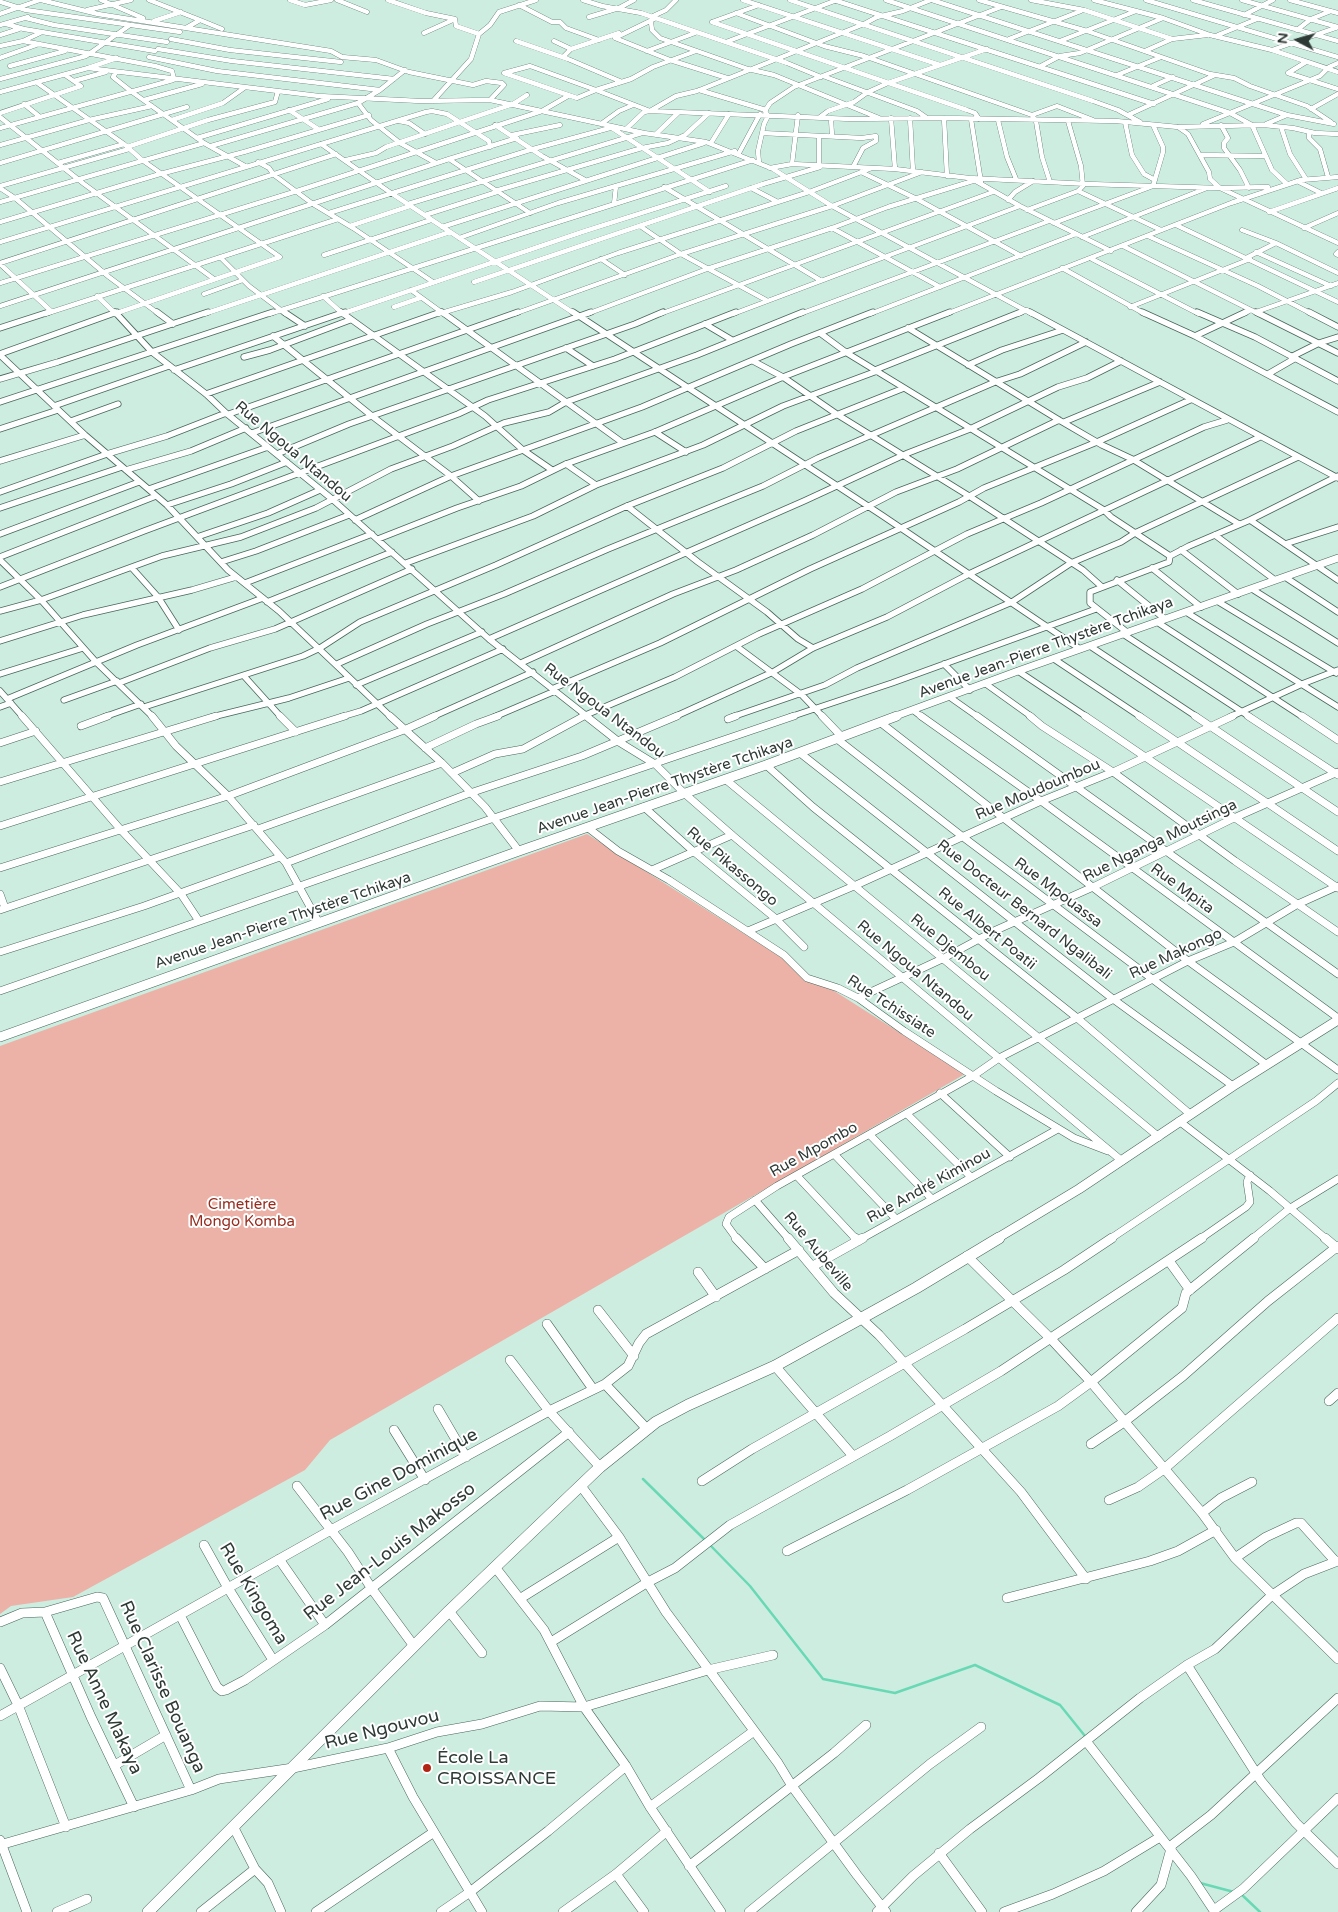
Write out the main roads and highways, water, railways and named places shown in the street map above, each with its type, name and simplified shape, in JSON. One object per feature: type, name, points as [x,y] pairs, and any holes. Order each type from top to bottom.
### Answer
[{"type":"waterway","points":[[643,1479],[705,1540]]},
{"type":"waterway","points":[[710,1545],[750,1586],[823,1679],[895,1693],[975,1665],[1060,1705],[1085,1736]]},
{"type":"waterway","points":[[1200,1883],[1234,1892]]},
{"type":"waterway","points":[[1241,1894],[1260,1912]]},
{"type":"place","name":"École La CROISSANCE","points":[[427,1768]]},
{"type":"park label","name":"Cimetière Mongo Komba","points":[[242,1214]]}]
